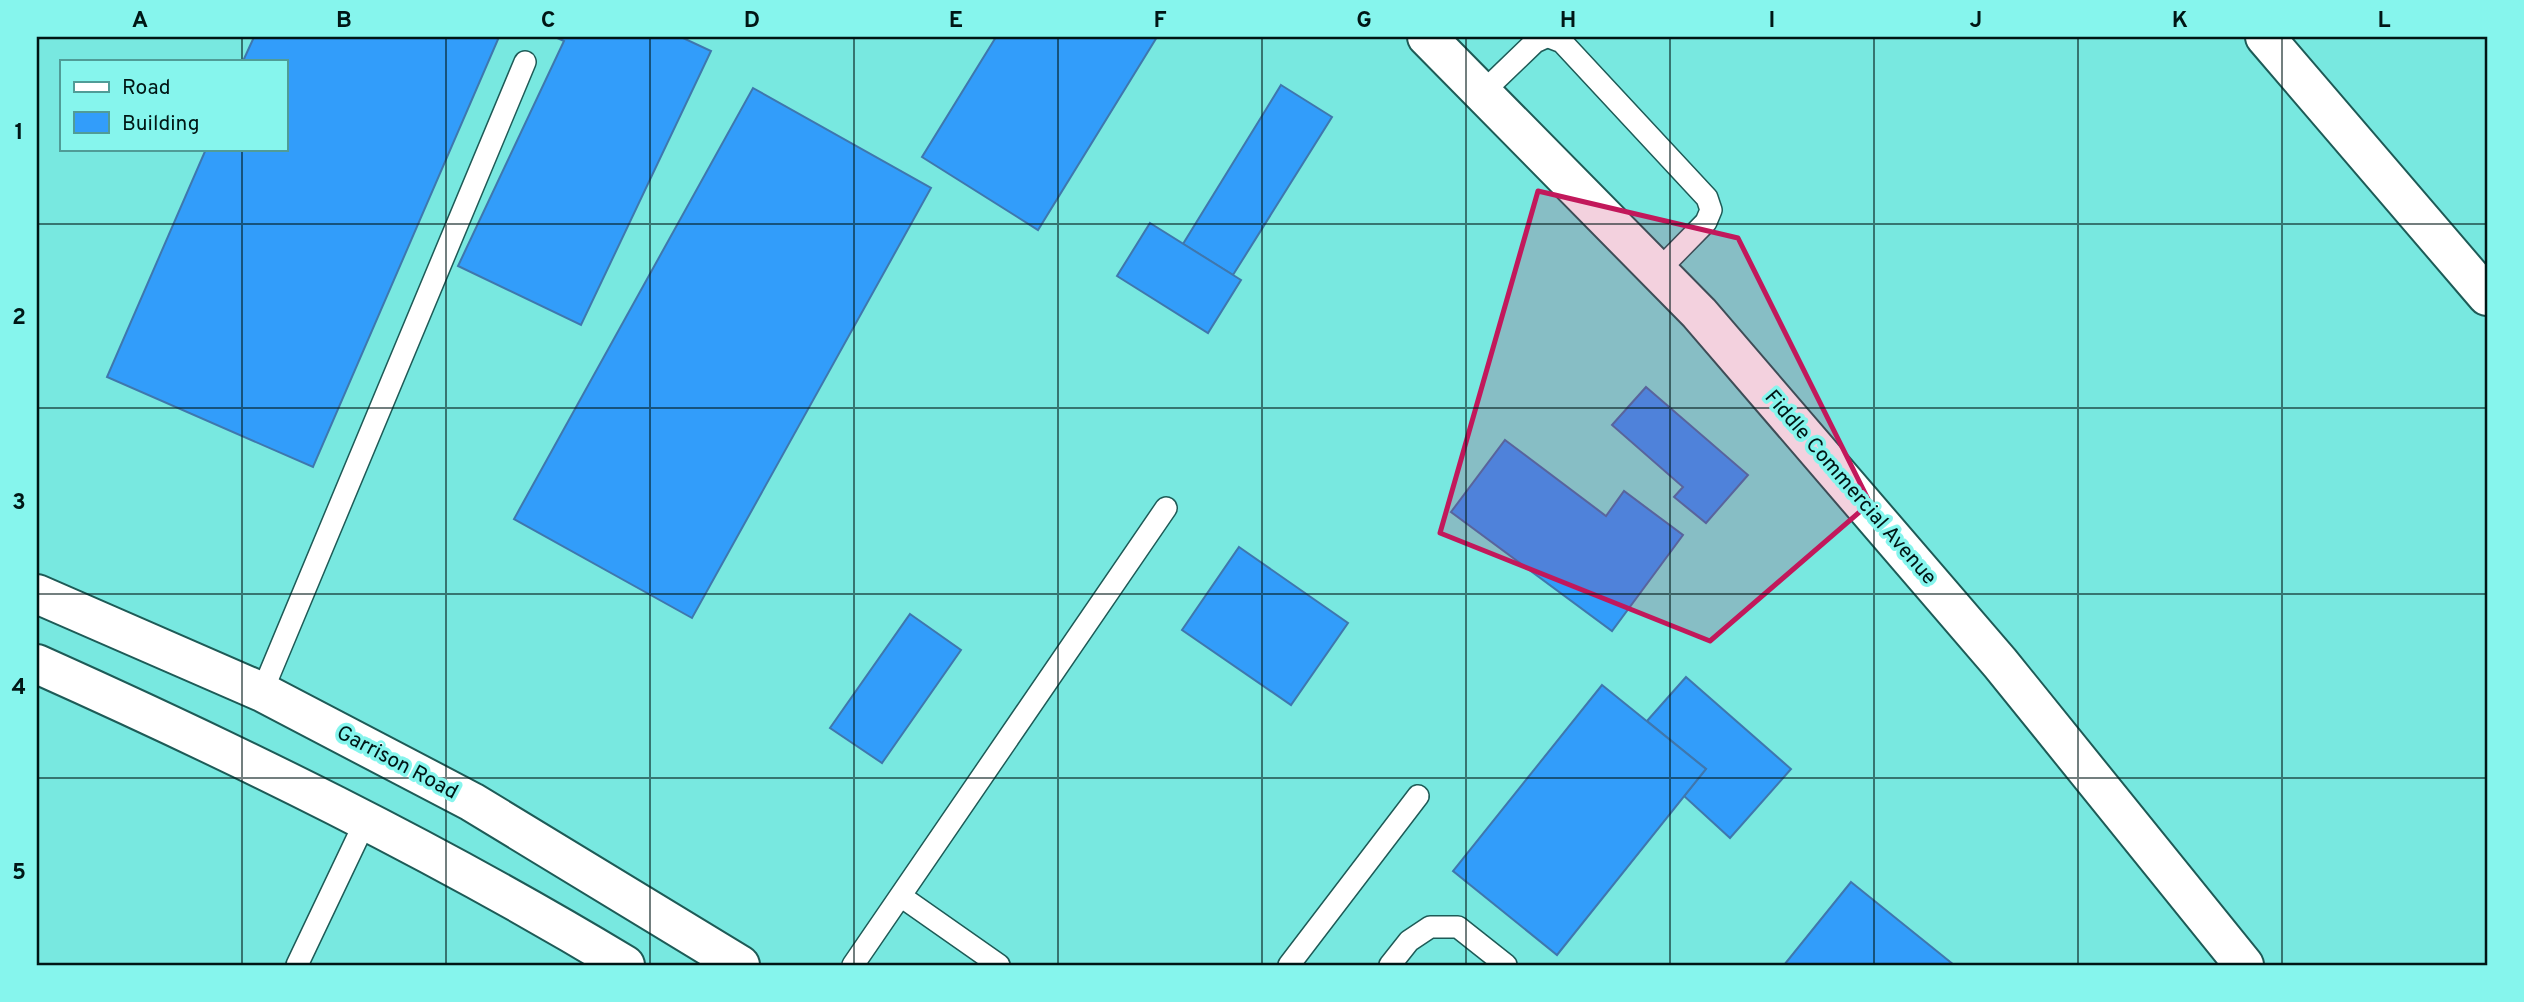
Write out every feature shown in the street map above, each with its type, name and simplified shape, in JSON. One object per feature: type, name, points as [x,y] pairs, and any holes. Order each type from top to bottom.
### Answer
[{"type":"street","name":"Fiddle Commercial Avenue","points":[[1427,37],[1699,313],[2000,663],[2244,965]]},
{"type":"street","points":[[2266,37],[2487,296]]},
{"type":"street","name":"Garrison Road","points":[[37,594],[262,692],[472,802],[740,965]]},
{"type":"street","points":[[37,665],[215,745],[366,820],[625,965]]},
{"type":"lane","points":[[1482,93],[1535,42],[1548,37],[1562,42],[1707,198],[1711,210],[1706,222],[1658,271]]},
{"type":"lane","points":[[262,692],[525,62]]},
{"type":"lane","points":[[853,965],[1166,508]]},
{"type":"lane","points":[[1289,965],[1418,796]]},
{"type":"lane","points":[[298,965],[366,820]]},
{"type":"lane","points":[[901,897],[999,965]]},
{"type":"lane","points":[[1390,965],[1409,941],[1430,927],[1458,928],[1506,965]]},
{"type":"highlighted area","points":[[1538,191],[1738,238],[1870,503],[1710,641],[1440,533]]},
{"type":"building","points":[[254,37],[499,37],[313,467],[107,377],[206,150],[287,150],[287,60],[243,60]]},
{"type":"building","points":[[555,37],[681,37],[711,51],[581,325],[458,266],[564,41]]},
{"type":"building","points":[[996,37],[1157,37],[1038,230],[922,157]]},
{"type":"building","points":[[1281,85],[1332,117],[1233,275],[1183,244]]},
{"type":"building","points":[[753,88],[931,188],[692,618],[514,519]]},
{"type":"building","points":[[1150,223],[1241,280],[1208,333],[1117,276]]},
{"type":"building","points":[[1646,387],[1748,475],[1706,523],[1674,497],[1683,487],[1612,425]]},
{"type":"building","points":[[1505,440],[1606,516],[1624,491],[1683,535],[1612,631],[1451,512]]},
{"type":"building","points":[[1239,547],[1348,623],[1291,705],[1182,630]]},
{"type":"building","points":[[910,614],[961,650],[882,763],[830,728]]},
{"type":"building","points":[[1686,677],[1791,769],[1730,838],[1684,796],[1706,769],[1647,721]]},
{"type":"building","points":[[1602,685],[1706,769],[1557,955],[1453,871]]},
{"type":"building","points":[[1851,882],[1954,965],[1784,965]]}]
